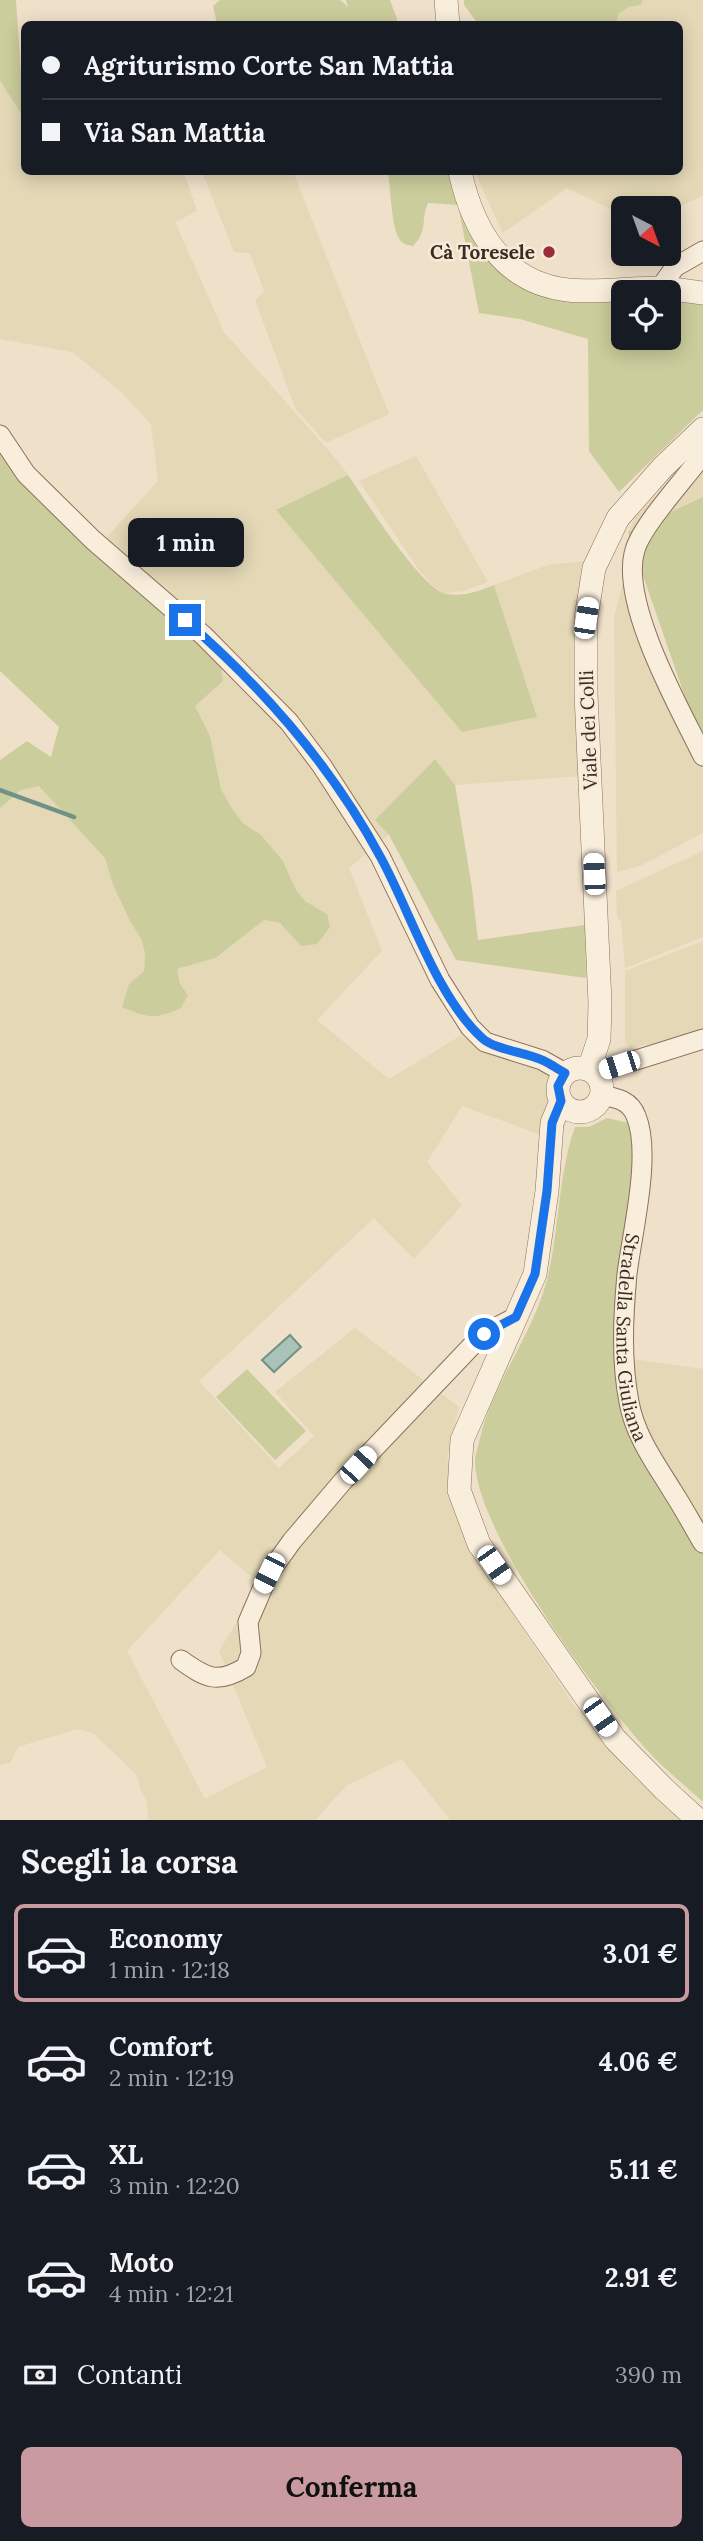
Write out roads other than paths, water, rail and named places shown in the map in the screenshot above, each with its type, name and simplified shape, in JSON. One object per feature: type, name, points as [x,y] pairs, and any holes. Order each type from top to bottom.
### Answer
[{"type":"street","points":[[446,0],[448,21]]},
{"type":"street","points":[[461,175],[481,230],[498,257],[523,276],[548,287],[568,290],[611,289]]},
{"type":"street","points":[[666,280],[676,267],[703,251]]},
{"type":"street","points":[[681,290],[703,293]]},
{"type":"street","name":"Viale dei Colli","points":[[595,1079],[600,1003],[586,694],[586,618],[594,568],[618,518],[663,467],[703,429]]},
{"type":"street","points":[[0,435],[26,474],[93,540],[204,636],[289,722],[322,766],[380,856],[440,980],[470,1027],[485,1042],[542,1060],[565,1073]]},
{"type":"street","points":[[703,454],[635,547],[632,564],[636,596],[647,634],[664,678],[703,756]]},
{"type":"street","points":[[595,1079],[703,1040]]},
{"type":"street","points":[[561,1101],[573,1111],[589,1110],[597,1104],[595,1079],[580,1067],[565,1073],[558,1086],[561,1101],[552,1123],[547,1191],[535,1274],[462,1440],[459,1490],[479,1544],[615,1739],[698,1820]]},
{"type":"street","name":"Stradella Santa Giuliana","points":[[595,1079],[624,1100],[636,1115],[640,1139],[641,1173],[622,1334],[629,1406],[643,1444],[703,1543]]},
{"type":"street","points":[[181,1660],[201,1675],[215,1678],[230,1677],[247,1667],[251,1653],[248,1622],[255,1602],[269,1573],[292,1541],[351,1472],[484,1334],[516,1317]]},
{"type":"waterway","points":[[0,790],[74,817]]},
{"type":"place","name":"Cà Toresele","points":[[549,252]]}]
